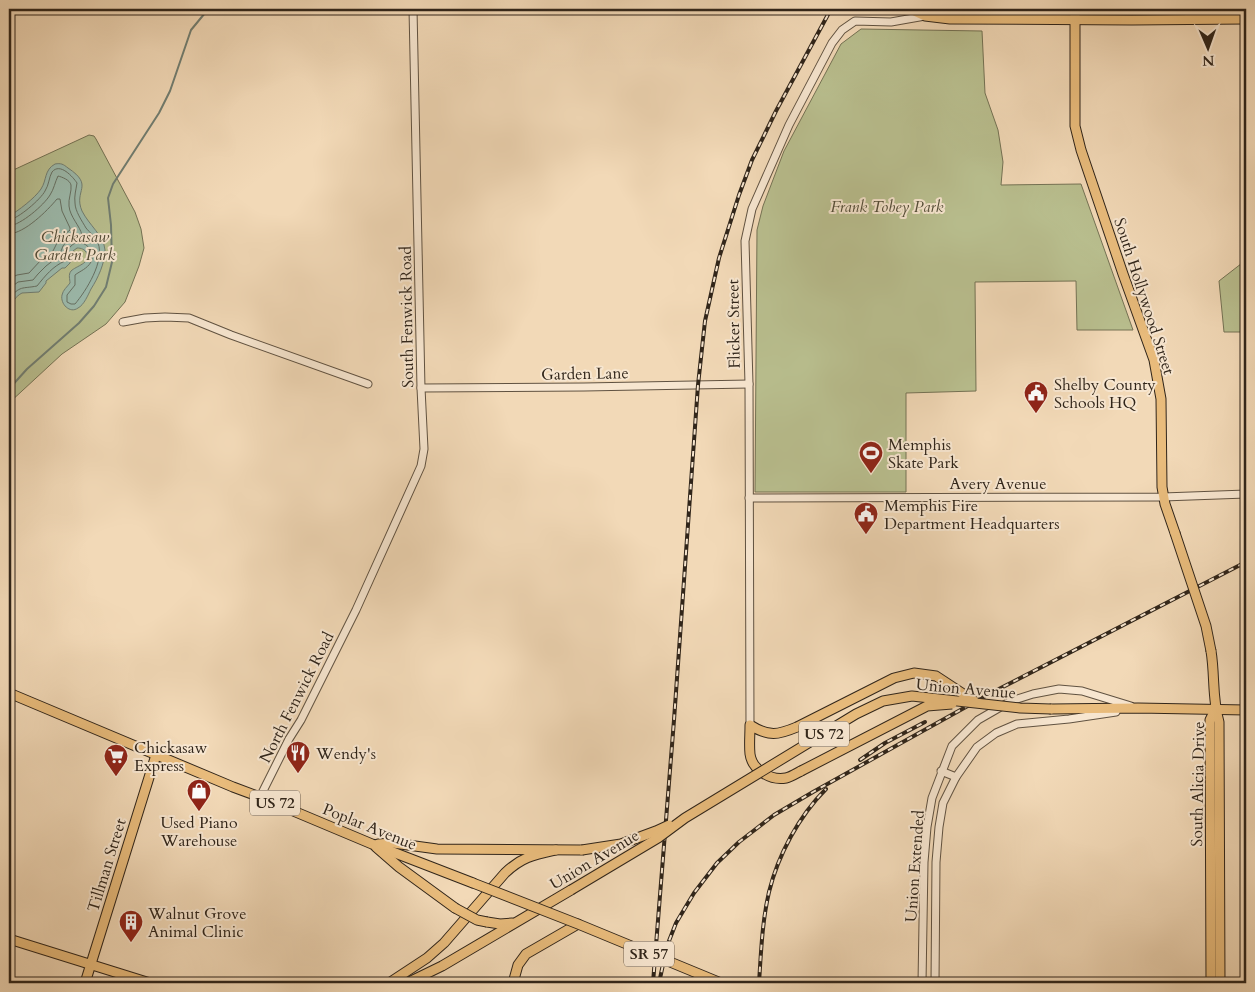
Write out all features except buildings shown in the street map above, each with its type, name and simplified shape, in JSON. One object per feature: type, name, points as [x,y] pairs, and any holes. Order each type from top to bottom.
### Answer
[{"type":"main road","points":[[910,9],[925,16],[950,19],[1246,19]]},
{"type":"main road","name":"South Hollywood Street","points":[[1075,9],[1076,126],[1081,150],[1155,366],[1161,399],[1162,487],[1206,626],[1214,671],[1215,710]]},
{"type":"main road","points":[[750,725],[771,734],[778,734],[797,727],[894,678],[914,673],[936,676],[977,703]]},
{"type":"main road","name":"Poplar Avenue","points":[[9,693],[227,785],[578,924],[721,983]]},
{"type":"main road","name":"Union Avenue","points":[[407,983],[442,966],[571,890],[856,714],[883,701],[912,696],[1020,708],[1246,710]]},
{"type":"main road","points":[[750,725],[750,755],[753,764],[758,770],[768,776],[787,778],[927,706],[977,703]]},
{"type":"main road","name":"South Alicia Drive","points":[[1215,710],[1210,720],[1215,943]]},
{"type":"main road","name":"Tillman Street","points":[[85,983],[156,755]]},
{"type":"main road","name":"Union Avenue","points":[[556,850],[582,850],[613,846],[656,831],[685,818]]},
{"type":"main road","name":"US 72","points":[[372,844],[394,843],[437,849],[556,850]]},
{"type":"main road","name":"US 72","points":[[372,844],[399,867],[454,908],[477,920],[500,924],[515,923]]},
{"type":"main road","points":[[389,983],[427,958],[444,943],[512,866],[531,855],[556,850]]},
{"type":"main road","points":[[513,983],[518,964],[526,954],[578,924]]},
{"type":"main road","points":[[9,939],[90,966],[150,983]]},
{"type":"main road","points":[[1211,983],[1215,943]]},
{"type":"main road","points":[[1215,943],[1220,983]]},
{"type":"street","name":"South Fenwick Road","points":[[356,610],[421,466],[424,449],[413,9]]},
{"type":"street","name":"Flicker Street","points":[[750,725],[749,384],[745,241],[752,209],[789,125],[832,43],[842,30],[856,21],[891,22],[925,16]]},
{"type":"street","points":[[123,322],[165,317],[190,318],[231,335],[368,384]]},
{"type":"street","name":"Garden Lane","points":[[421,388],[566,388],[749,384]]},
{"type":"street","name":"Avery Avenue","points":[[749,498],[1164,497],[1246,494]]},
{"type":"street","name":"North Fenwick Road","points":[[260,797],[356,610]]},
{"type":"street","name":"Union Extended","points":[[922,983],[927,827],[932,798],[952,746],[978,720],[1011,701],[1033,694],[1059,689],[1082,691],[1138,708]]},
{"type":"street","name":"Union Extended","points":[[935,983],[936,880],[939,826],[943,803],[956,777],[977,747],[996,733],[1017,724],[1069,719],[1138,708]]},
{"type":"street","points":[[942,771],[956,777]]},
{"type":"street","points":[[924,880],[936,880]]},
{"type":"street","points":[[923,959],[935,959]]},
{"type":"green space","points":[[1084,9],[1246,9],[1246,12],[1093,14]]},
{"type":"green space","name":"Frank Tobey Park","points":[[861,29],[982,31],[985,93],[998,130],[1003,162],[1001,185],[1081,184],[1133,330],[1077,330],[1076,281],[975,282],[976,391],[906,393],[906,492],[755,492],[757,230],[763,206],[784,151],[841,44]]},
{"type":"green space","name":"Chickasaw Garden Park","points":[[89,135],[94,136],[96,139],[135,212],[141,229],[144,248],[139,266],[125,302],[106,324],[62,354],[9,403],[9,172]]},
{"type":"green space","points":[[1246,260],[1246,332],[1224,332],[1219,281]]},
{"type":"water","points":[[55,164],[65,166],[76,174],[82,184],[80,204],[82,211],[102,240],[105,250],[99,275],[86,300],[80,307],[72,310],[64,305],[62,295],[70,283],[69,276],[71,271],[87,260],[88,257],[83,249],[77,248],[73,251],[70,263],[46,281],[39,292],[20,294],[14,300],[9,310],[9,216],[38,193],[43,186],[47,172]]},
{"type":"waterway","points":[[9,389],[27,369],[79,323],[94,306],[106,287],[112,262],[108,198],[113,184],[159,113],[170,91],[191,30],[210,9]]},
{"type":"railway","points":[[653,983],[698,385],[705,321],[719,258],[752,160],[831,9]]},
{"type":"railway","points":[[659,983],[667,946],[676,923],[694,893],[717,863],[739,842],[774,815],[991,693],[1246,562]]},
{"type":"railway","points":[[860,760],[885,743],[925,722]]},
{"type":"railway","points":[[759,983],[765,915],[773,878],[784,850],[798,824],[826,789]]},
{"type":"place","name":"Shelby County Schools HQ","points":[[1036,414]]},
{"type":"place","name":"Memphis Skate Park","points":[[871,474]]},
{"type":"place","name":"Memphis Fire Department Headquarters","points":[[866,535]]},
{"type":"place","name":"Wendy's","points":[[298,774]]},
{"type":"place","name":"Chickasaw Express","points":[[116,777]]},
{"type":"place","name":"Used Piano Warehouse","points":[[199,812]]},
{"type":"place","name":"Walnut Grove Animal Clinic","points":[[131,943]]}]
